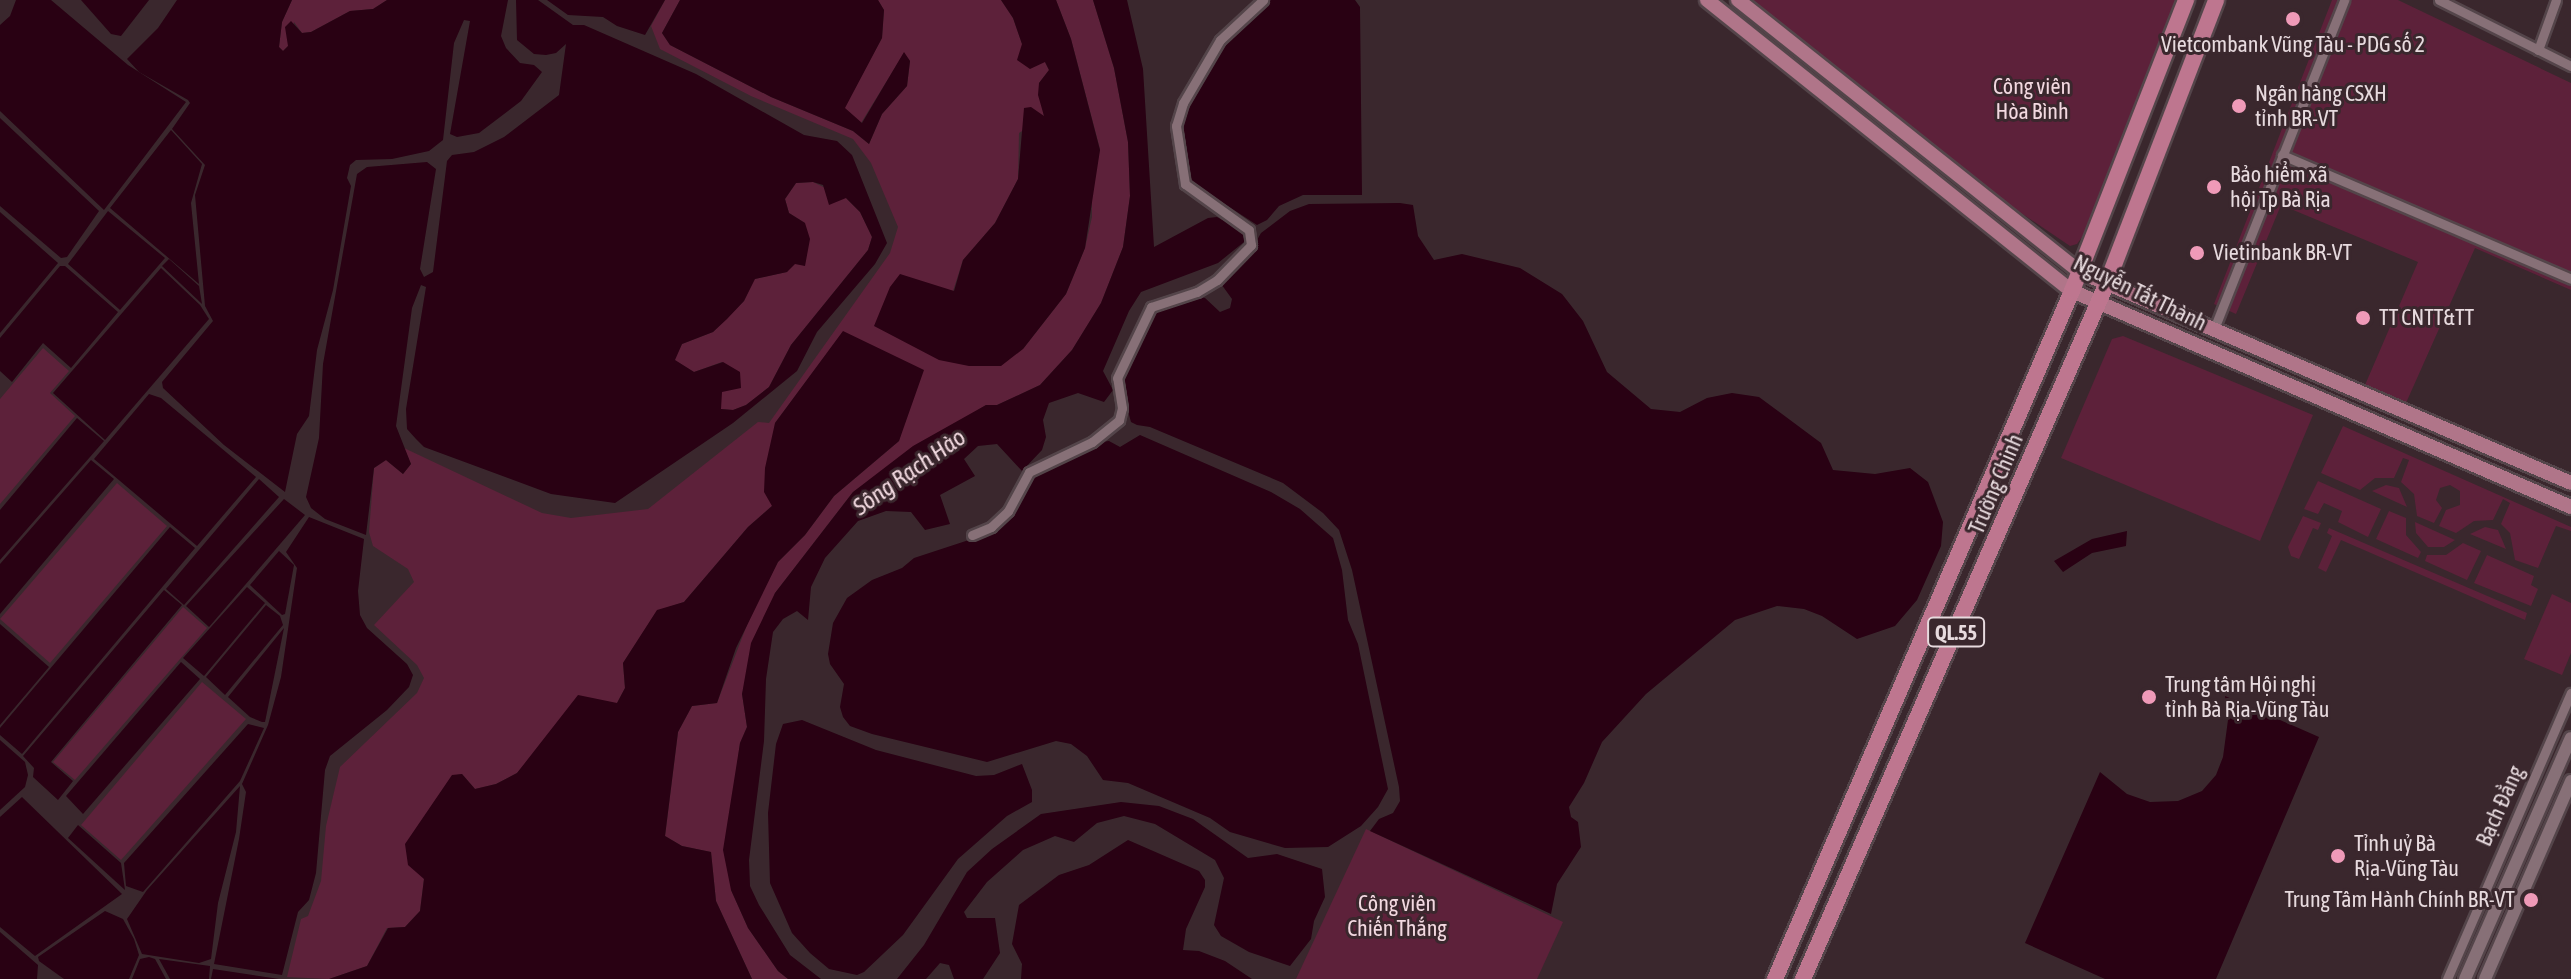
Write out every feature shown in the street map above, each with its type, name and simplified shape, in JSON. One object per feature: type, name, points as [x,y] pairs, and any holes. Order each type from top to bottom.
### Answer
[{"type":"highway","name":"Trường Chinh","points":[[1775,979],[2080,272],[2186,0]]},
{"type":"highway","name":"Trường Chinh","points":[[1803,979],[2107,283],[2216,0]]},
{"type":"highway","points":[[1950,578],[1975,589]]},
{"type":"main road","name":"Nguyễn Tất Thành","points":[[1707,0],[2072,291],[2571,507]]},
{"type":"main road","name":"Nguyễn Tất Thành","points":[[1738,0],[2080,272],[2571,483]]},
{"type":"main road","points":[[2333,405],[2342,384]]},
{"type":"street","points":[[972,535],[991,527],[1008,511],[1029,472],[1092,442],[1119,420],[1122,408],[1117,378],[1151,307],[1197,292],[1217,280],[1251,245],[1249,230],[1185,184],[1176,126],[1183,103],[1220,40],[1263,0]]},
{"type":"street","points":[[2214,329],[2344,0]]},
{"type":"street","points":[[2439,0],[2571,66]]},
{"type":"street","points":[[2538,50],[2556,0]]},
{"type":"street","points":[[2282,155],[2571,279]]},
{"type":"street","name":"Bạch Đằng","points":[[2447,979],[2571,693]]},
{"type":"street","name":"Bạch Đằng","points":[[2465,979],[2571,738]]},
{"type":"street","points":[[2485,979],[2571,781]]},
{"type":"street","points":[[2487,929],[2503,937]]},
{"type":"green space","points":[[292,0],[387,0],[373,9],[350,11],[311,32],[302,33],[294,22],[288,46],[283,51],[279,47],[282,22]]},
{"type":"green space","points":[[665,0],[680,0],[662,33],[670,45],[771,97],[853,131],[869,144],[882,114],[907,86],[910,61],[904,53],[861,123],[844,108],[882,38],[884,10],[878,0],[1001,0],[1013,18],[1022,44],[1045,62],[1049,70],[1039,83],[1044,117],[1019,133],[1018,179],[995,223],[963,260],[953,291],[938,288],[1023,349],[1066,294],[1085,248],[1092,217],[1092,188],[1100,149],[1071,39],[1056,0],[1093,0],[1114,68],[1128,142],[1130,196],[1123,247],[1101,303],[1072,350],[1040,385],[997,405],[986,405],[853,492],[775,593],[742,694],[747,727],[740,743],[736,774],[731,890],[748,928],[778,971],[788,979],[752,979],[716,901],[711,852],[682,846],[665,836],[678,732],[692,706],[717,703],[755,604],[778,562],[805,535],[834,496],[899,441],[908,408],[843,332],[775,423],[773,505],[748,527],[684,602],[657,611],[623,663],[625,688],[617,703],[538,749],[517,773],[496,784],[475,789],[462,774],[452,776],[406,844],[424,879],[420,911],[405,927],[387,928],[367,966],[329,979],[287,977],[301,919],[308,916],[321,881],[326,826],[340,767],[417,693],[424,678],[417,665],[374,625],[414,582],[408,569],[373,546],[369,532],[374,468],[386,460],[403,474],[411,464],[404,448],[542,513],[571,518],[648,509],[758,422],[769,423],[890,253],[898,227],[871,163],[853,139],[751,96],[660,49],[651,26]]},
{"type":"green space","name":"Công viên Hòa Bình","points":[[1749,0],[2177,0],[2088,229],[2077,244],[2070,246],[1999,198]]},
{"type":"green space","points":[[2332,0],[2398,0],[2571,83],[2571,290],[2475,248],[2406,403],[2365,385],[2418,262],[2281,205],[2236,314],[2214,304]]},
{"type":"green space","points":[[813,182],[846,198],[860,212],[872,237],[868,250],[791,345],[769,387],[746,405],[733,410],[720,409],[722,362],[694,372],[674,360],[682,344],[713,332],[744,301],[754,279],[787,272],[805,223],[789,213],[785,199],[796,183]]},
{"type":"green space","points":[[2123,336],[2313,415],[2260,541],[2061,458],[2112,339]]},
{"type":"green space","points":[[43,348],[69,371],[50,393],[75,416],[0,504],[0,399]]},
{"type":"green space","points":[[2343,426],[2571,527],[2571,531],[2556,526],[2538,568],[2515,560],[2510,533],[2501,524],[2510,503],[2503,499],[2493,520],[2474,521],[2456,533],[2439,526],[2446,510],[2460,505],[2460,491],[2450,485],[2440,488],[2436,500],[2442,508],[2434,523],[2417,516],[2414,494],[2401,482],[2409,460],[2403,458],[2394,478],[2375,478],[2360,490],[2321,473]]},
{"type":"green space","points":[[2318,481],[2381,509],[2368,537],[2338,522],[2342,511],[2324,503],[2318,514],[2304,509]]},
{"type":"green space","points":[[117,483],[167,526],[50,663],[0,619]]},
{"type":"green space","points":[[2386,485],[2399,488],[2407,507],[2372,491]]},
{"type":"green space","points":[[2389,511],[2406,518],[2406,535],[2421,552],[2418,558],[2376,539]]},
{"type":"green space","points":[[2303,516],[2321,523],[2318,530],[2313,528],[2299,559],[2291,556],[2288,547]]},
{"type":"green space","points":[[2415,522],[2455,540],[2444,547],[2428,547],[2416,533]]},
{"type":"green space","points":[[2485,527],[2498,530],[2506,549],[2470,534]]},
{"type":"green space","points":[[2329,528],[2527,613],[2525,620],[2341,540],[2326,572],[2318,568],[2332,536],[2327,533]]},
{"type":"green space","points":[[2463,543],[2481,551],[2467,580],[2425,561],[2427,555],[2446,555]]},
{"type":"green space","points":[[2487,555],[2534,576],[2531,585],[2538,589],[2531,606],[2474,583]]},
{"type":"green space","points":[[2552,594],[2571,603],[2571,653],[2562,675],[2524,659]]},
{"type":"green space","points":[[183,607],[207,628],[75,780],[53,762]]},
{"type":"green space","points":[[202,682],[246,719],[121,860],[81,825]]},
{"type":"green space","name":"Công viên Chiến Thắng","points":[[1366,829],[1563,922],[1537,979],[1296,979]]},
{"type":"water","points":[[16,0],[51,0],[128,65],[186,102],[104,210],[0,111],[0,25],[10,16]]},
{"type":"water","points":[[81,0],[149,0],[121,36],[111,34]]},
{"type":"water","points":[[177,0],[292,0],[282,22],[279,47],[283,51],[288,46],[285,27],[291,21],[302,33],[311,32],[350,11],[373,9],[387,0],[508,0],[501,36],[506,48],[520,63],[534,65],[542,72],[521,101],[479,133],[457,137],[450,134],[470,21],[464,20],[454,43],[443,140],[429,151],[392,159],[356,160],[350,165],[347,178],[351,186],[333,290],[317,350],[309,416],[297,434],[285,492],[224,445],[163,388],[162,382],[213,321],[205,306],[195,195],[205,165],[172,129],[190,103],[188,100],[139,72],[127,59],[158,28]]},
{"type":"water","points":[[516,0],[538,0],[573,25],[584,25],[696,74],[804,135],[837,141],[852,155],[887,243],[875,264],[817,332],[797,371],[733,423],[615,503],[551,494],[424,447],[407,429],[406,409],[426,287],[421,285],[412,308],[396,426],[411,464],[403,474],[386,460],[374,468],[366,535],[325,519],[311,508],[306,497],[319,438],[323,364],[357,174],[367,167],[427,162],[436,169],[420,269],[424,277],[433,272],[447,161],[452,155],[474,152],[504,137],[559,95],[566,44],[556,53],[546,55],[534,54],[517,40]],"holes":[[[796,183],[823,185],[829,205],[846,198],[860,212],[872,237],[868,250],[791,345],[769,387],[746,405],[733,410],[721,409],[722,392],[741,388],[740,372],[723,362],[694,372],[675,360],[682,344],[713,332],[744,301],[755,279],[787,272],[795,264],[805,266],[810,239],[805,223],[789,213],[785,199]]]},
{"type":"water","points":[[547,0],[665,0],[645,35],[617,26],[603,17],[568,15]]},
{"type":"water","points":[[680,0],[878,0],[884,10],[882,38],[845,108],[862,123],[904,52],[910,61],[907,86],[882,114],[869,144],[853,131],[771,97],[670,45],[662,33]]},
{"type":"water","points":[[1001,0],[1056,0],[1071,39],[1100,150],[1085,248],[1066,294],[1023,349],[1001,366],[969,366],[939,360],[874,326],[890,287],[900,274],[954,291],[963,260],[995,223],[1018,179],[1024,108],[1031,107],[1044,116],[1038,95],[1039,83],[1049,70],[1045,62],[1030,69],[1017,60],[1022,44],[1013,18]]},
{"type":"water","name":"Sông Rạch Hào","points":[[1093,0],[1127,0],[1143,69],[1154,247],[1208,218],[1217,217],[1245,232],[1244,242],[1218,263],[1141,292],[1129,311],[1103,371],[1113,390],[1104,402],[1078,393],[1049,403],[1043,420],[1046,437],[1042,450],[1022,471],[997,444],[978,446],[964,459],[975,476],[940,495],[950,524],[925,530],[911,512],[886,511],[858,521],[825,558],[811,587],[808,620],[797,611],[783,619],[773,632],[766,679],[764,741],[749,860],[750,886],[790,955],[821,979],[788,979],[778,971],[748,928],[731,890],[723,850],[740,743],[747,727],[742,694],[751,643],[775,593],[853,492],[913,446],[986,405],[997,405],[1040,385],[1072,350],[1101,303],[1123,247],[1130,196],[1128,142],[1114,68]]},
{"type":"water","points":[[1270,0],[1355,0],[1360,7],[1362,195],[1303,195],[1279,206],[1267,220],[1257,225],[1191,182],[1182,116],[1219,51],[1235,31]]},
{"type":"water","points":[[0,118],[99,211],[67,257],[61,258],[0,206]]},
{"type":"water","points":[[171,130],[202,164],[191,203],[199,284],[110,208]]},
{"type":"water","points":[[1309,204],[1413,205],[1418,236],[1434,260],[1462,254],[1520,268],[1562,294],[1583,321],[1607,372],[1651,409],[1680,412],[1707,398],[1732,393],[1759,397],[1821,443],[1833,470],[1875,474],[1910,468],[1928,482],[1943,522],[1941,546],[1917,600],[1895,626],[1857,639],[1822,616],[1804,609],[1777,606],[1735,620],[1646,694],[1602,742],[1584,783],[1569,807],[1571,817],[1578,822],[1581,847],[1557,884],[1551,914],[1370,831],[1379,819],[1393,813],[1400,801],[1399,787],[1352,570],[1339,530],[1323,513],[1283,483],[1150,427],[1131,422],[1122,389],[1122,374],[1152,311],[1196,296],[1205,298],[1220,312],[1230,308],[1232,299],[1219,281],[1252,249],[1261,233],[1290,211]]},
{"type":"water","points":[[108,211],[165,258],[120,310],[68,264]]},
{"type":"water","points":[[0,212],[58,263],[0,333]]},
{"type":"water","points":[[169,259],[199,286],[202,304],[162,266]]},
{"type":"water","points":[[60,266],[65,266],[118,312],[71,368],[43,343],[12,382],[0,371],[0,338]]},
{"type":"water","points":[[161,268],[200,305],[209,319],[105,440],[53,393]]},
{"type":"water","points":[[843,331],[924,370],[899,441],[834,496],[805,535],[778,562],[736,648],[717,703],[692,706],[678,732],[665,836],[682,846],[711,852],[716,901],[752,979],[329,979],[367,966],[388,928],[405,927],[420,911],[424,879],[408,865],[405,844],[452,775],[462,774],[475,789],[496,784],[517,773],[578,695],[617,703],[625,688],[623,663],[657,610],[684,602],[748,527],[772,506],[764,492],[765,468],[775,423]]},
{"type":"water","points":[[149,394],[161,398],[256,477],[197,546],[94,459]]},
{"type":"water","points":[[77,418],[104,441],[0,560],[0,510]]},
{"type":"water","points":[[1140,435],[1271,492],[1300,509],[1333,538],[1342,570],[1348,620],[1358,644],[1388,789],[1378,807],[1361,826],[1328,847],[1285,848],[1230,832],[1210,818],[1128,783],[1103,780],[1087,756],[1071,744],[1056,741],[987,762],[872,734],[850,726],[843,717],[840,707],[844,684],[830,664],[828,654],[833,623],[847,598],[872,580],[902,568],[914,558],[978,537],[1002,522],[1030,476],[1094,443],[1109,441],[1120,447]]},
{"type":"water","points":[[91,460],[114,479],[0,614],[0,564]]},
{"type":"water","points":[[259,479],[279,497],[184,605],[166,589]]},
{"type":"water","points":[[284,499],[305,515],[209,627],[186,606]]},
{"type":"water","points":[[309,517],[364,539],[358,591],[360,615],[367,628],[407,664],[413,675],[409,687],[387,710],[330,756],[325,770],[316,873],[309,900],[298,912],[282,975],[214,964],[239,839],[246,792],[242,784],[268,725],[281,677],[297,568],[286,552]]},
{"type":"water","points":[[170,527],[195,548],[22,754],[0,735],[0,728]]},
{"type":"water","points":[[2127,531],[2126,546],[2092,553],[2063,572],[2054,561],[2092,539]]},
{"type":"water","points":[[279,551],[294,565],[285,614],[282,615],[250,585]]},
{"type":"water","points":[[247,587],[265,603],[204,676],[183,658]]},
{"type":"water","points":[[164,590],[182,605],[51,762],[73,781],[58,800],[33,777],[34,768],[23,756]]},
{"type":"water","points":[[266,605],[280,616],[283,625],[225,695],[206,677]]},
{"type":"water","points":[[0,624],[49,667],[0,725]]},
{"type":"water","points":[[284,628],[265,722],[262,722],[250,717],[228,697]]},
{"type":"water","points":[[181,662],[200,679],[83,814],[66,796]]},
{"type":"water","points":[[2225,696],[2319,737],[2216,979],[2105,979],[2025,943],[2100,772],[2127,794],[2150,802],[2178,801],[2202,791],[2216,775],[2223,757],[2228,720]]},
{"type":"water","points":[[802,720],[876,750],[976,776],[994,775],[1022,764],[1032,790],[1032,802],[1007,816],[958,859],[903,935],[857,975],[829,969],[810,953],[792,933],[770,883],[768,813],[776,744],[783,724]]},
{"type":"water","points":[[248,724],[264,728],[240,781],[143,892],[126,886],[124,863]]},
{"type":"water","points":[[0,740],[25,762],[28,775],[25,787],[0,810]]},
{"type":"water","points":[[240,786],[236,832],[218,903],[211,959],[199,963],[142,954],[127,919],[147,890]]},
{"type":"water","points":[[22,797],[122,894],[35,956],[0,927],[0,817]]},
{"type":"water","points":[[1121,802],[1159,806],[1193,819],[1248,858],[1277,854],[1322,869],[1325,897],[1314,921],[1311,939],[1290,966],[1249,952],[1221,936],[1214,925],[1224,878],[1215,860],[1155,824],[1124,816],[1097,823],[1074,842],[1055,836],[1023,850],[987,882],[964,912],[967,918],[995,918],[1000,953],[983,979],[954,979],[949,965],[940,963],[926,979],[897,979],[924,945],[967,872],[992,849],[1041,814]]},
{"type":"water","points":[[78,825],[121,863],[125,890],[68,838]]},
{"type":"water","points":[[1128,840],[1199,871],[1205,880],[1205,887],[1186,929],[1183,950],[1199,951],[1225,961],[1252,979],[1021,979],[1022,964],[1012,944],[1019,905],[1059,875],[1089,865]]},
{"type":"water","points":[[105,911],[123,919],[134,939],[139,955],[129,979],[64,979],[39,961],[38,957]]},
{"type":"water","points":[[0,932],[38,965],[37,979],[0,979]]},
{"type":"water","points":[[140,959],[155,959],[166,979],[132,979]]},
{"type":"water","points":[[159,959],[210,966],[209,979],[170,979]]},
{"type":"water","points":[[213,969],[279,979],[211,979]]},
{"type":"place","name":"Vietcombank Vũng Tàu - PDG số 2","points":[[2293,19]]},
{"type":"place","name":"Ngân hàng CSXH tỉnh BR-VT","points":[[2239,106]]},
{"type":"place","name":"Bảo hiểm xã hội Tp Bà Rịa","points":[[2214,187]]},
{"type":"place","name":"Vietinbank BR-VT","points":[[2197,253]]},
{"type":"place","name":"TT CNTT&TT","points":[[2363,318]]},
{"type":"place","name":"Trung tâm Hội nghị tỉnh Bà Rịa-Vũng Tàu","points":[[2149,697]]},
{"type":"place","name":"Tỉnh uỷ Bà Rịa-Vũng Tàu","points":[[2338,856]]},
{"type":"place","name":"Trung Tâm Hành Chính BR-VT","points":[[2531,900]]}]
